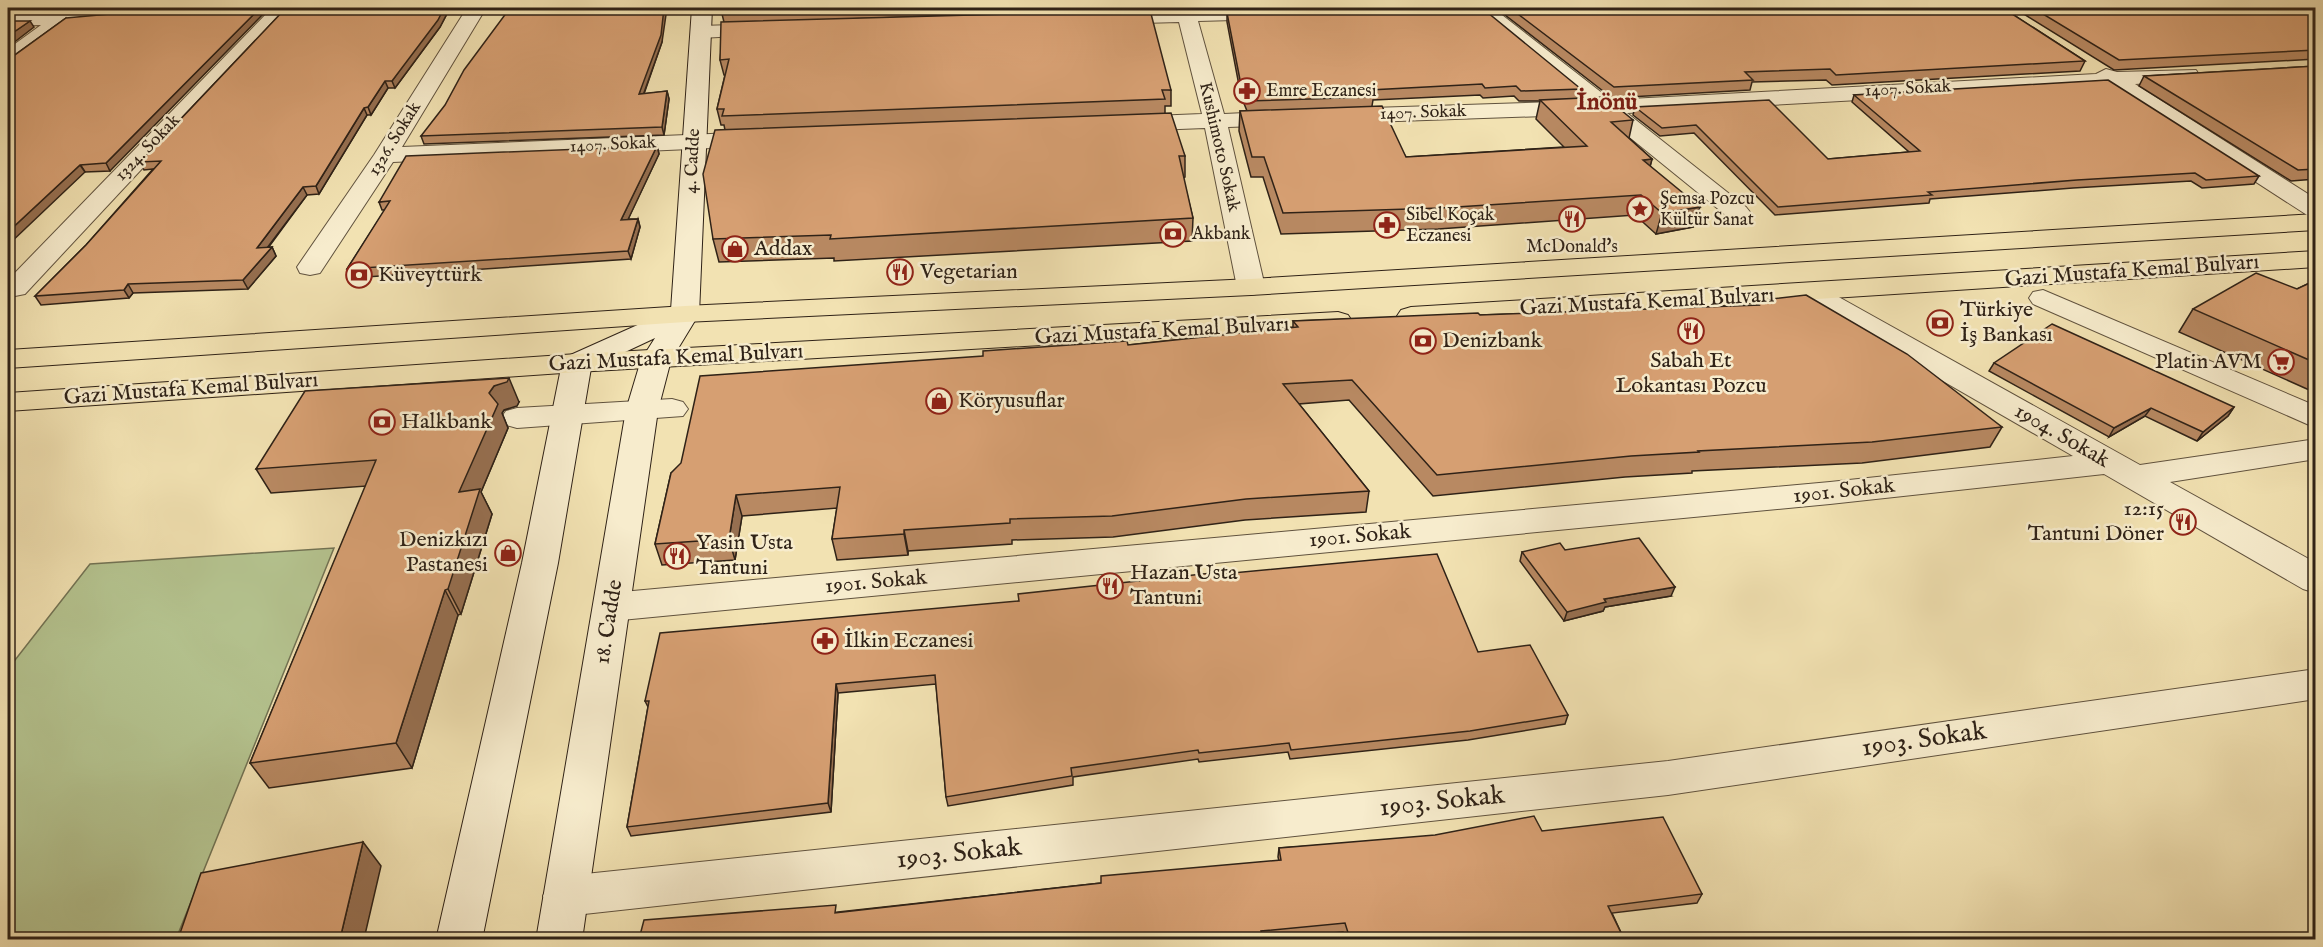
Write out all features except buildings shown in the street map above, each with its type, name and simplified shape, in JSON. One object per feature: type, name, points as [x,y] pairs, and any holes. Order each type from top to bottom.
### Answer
[{"type":"highway","name":"Gazi Mustafa Kemal Bulvarı","points":[[8,359],[684,314],[1251,287],[2316,222]]},
{"type":"highway","name":"Gazi Mustafa Kemal Bulvarı","points":[[8,402],[577,363],[1372,319],[2316,259]]},
{"type":"street","points":[[8,20],[71,13],[168,8]]},
{"type":"street","name":"1324. Sokak","points":[[15,288],[282,8]]},
{"type":"street","name":"1326. Sokak","points":[[310,267],[386,155],[476,8]]},
{"type":"street","name":"4. Cadde","points":[[684,314],[702,8]]},
{"type":"street","points":[[1482,8],[1737,212]]},
{"type":"street","points":[[1092,19],[1186,12],[1290,12]]},
{"type":"street","name":"Kushimoto Sokak","points":[[1186,12],[1215,121],[1251,287]]},
{"type":"street","points":[[8,58],[71,13]]},
{"type":"street","points":[[700,32],[784,29]]},
{"type":"street","points":[[2083,61],[2316,210]]},
{"type":"street","name":"1407. Sokak","points":[[1109,125],[1606,107],[2214,73]]},
{"type":"street","name":"1407. Sokak","points":[[386,155],[777,138]]},
{"type":"street","name":"1904. Sokak","points":[[1809,292],[2316,580]]},
{"type":"street","points":[[2043,298],[2316,418]]},
{"type":"street","points":[[459,939],[540,563],[577,363],[684,314]]},
{"type":"street","name":"18. Cadde","points":[[559,939],[611,607],[657,409],[656,360],[684,314]]},
{"type":"street","points":[[517,418],[657,409]]},
{"type":"street","name":"1901. Sokak","points":[[611,607],[1830,493],[2122,470],[2316,449]]},
{"type":"street","name":"1903. Sokak","points":[[566,896],[1668,778],[2316,684]]},
{"type":"green space","points":[[334,548],[176,939],[8,939],[8,669],[90,564]]},
{"type":"place","name":"Emre Eczanesi","points":[[1247,91]]},
{"type":"place","name":"Şemsa Pozcu Kültür Sanat","points":[[1640,209]]},
{"type":"place","name":"McDonald's","points":[[1572,219]]},
{"type":"place","name":"Sibel Koçak Eczanesi","points":[[1387,225]]},
{"type":"place","name":"Akbank","points":[[1173,234]]},
{"type":"place","name":"Addax","points":[[735,249]]},
{"type":"place","name":"Vegetarian","points":[[900,272]]},
{"type":"place","name":"Küveyttürk","points":[[359,275]]},
{"type":"place","name":"Türkiye İş Bankası","points":[[1940,323]]},
{"type":"place","name":"Sabah Et Lokantası Pozcu","points":[[1691,331]]},
{"type":"place","name":"Denizbank","points":[[1423,341]]},
{"type":"place","name":"Platin AVM","points":[[2281,362]]},
{"type":"place","name":"Köryusuflar","points":[[939,401]]},
{"type":"place","name":"Halkbank","points":[[382,422]]},
{"type":"place","name":"12:15 Tantuni Döner","points":[[2183,522]]},
{"type":"place","name":"Denizkızı Pastanesi","points":[[508,553]]},
{"type":"place","name":"Yasin Usta Tantuni","points":[[677,556]]},
{"type":"place","name":"Hazan Usta Tantuni","points":[[1110,586]]},
{"type":"place","name":"İlkin Eczanesi","points":[[825,641]]},
{"type":"district","name":"İnönü","points":[[1607,102]]}]
